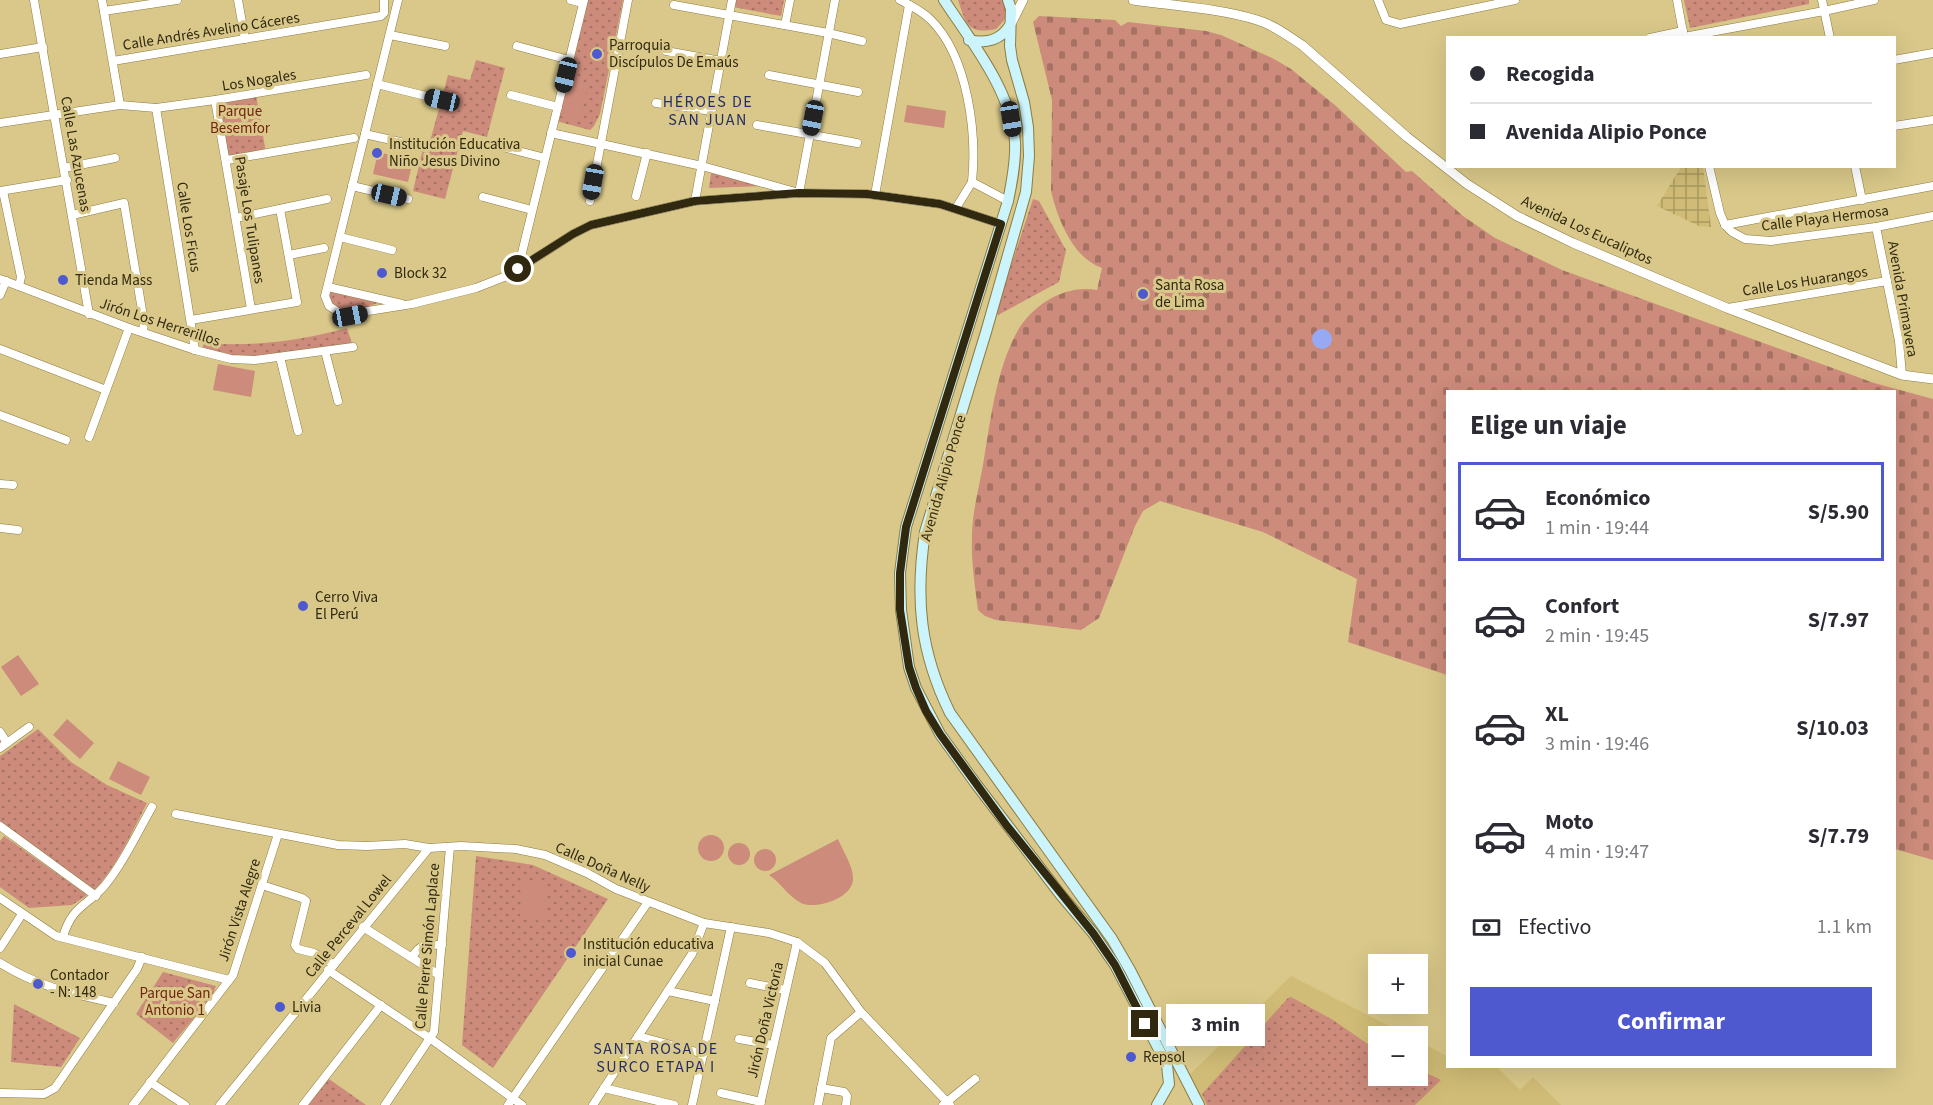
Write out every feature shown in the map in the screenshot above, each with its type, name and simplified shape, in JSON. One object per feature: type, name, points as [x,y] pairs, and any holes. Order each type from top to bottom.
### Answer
[{"type":"main road","name":"Avenida Alipio Ponce","points":[[944,0],[1001,91],[1011,119],[1015,142],[1015,165],[1008,201],[906,527],[900,573],[900,610],[909,667],[916,688],[940,734],[1115,965],[1167,1065],[1169,1084],[1157,1105]]},
{"type":"main road","name":"Avenida Alipio Ponce","points":[[1008,0],[1012,22],[1010,35],[1012,60],[1024,102],[1028,127],[1029,156],[1026,192],[925,532],[920,566],[922,629],[929,663],[950,713],[1112,939],[1199,1105]]},
{"type":"main road","points":[[969,40],[986,42],[994,40],[1001,36],[1012,22]]},
{"type":"main road","points":[[906,527],[925,532]]},
{"type":"street","name":"Calle Las Azucenas","points":[[34,0],[89,314]]},
{"type":"street","points":[[102,0],[120,105]]},
{"type":"street","points":[[104,11],[177,0]]},
{"type":"street","points":[[238,0],[245,39]]},
{"type":"street","name":"Calle Andrés Avelino Cáceres","points":[[112,61],[381,16],[384,13],[384,0]]},
{"type":"street","points":[[398,0],[325,296],[328,306],[343,315],[350,316],[406,305],[476,288],[509,275],[591,225],[695,201],[799,193],[875,195],[956,208],[1001,224]]},
{"type":"street","points":[[518,269],[584,2],[571,0]]},
{"type":"street","points":[[590,201],[628,0]]},
{"type":"street","points":[[695,201],[732,0]]},
{"type":"street","points":[[785,25],[790,0]]},
{"type":"street","points":[[799,193],[835,0]]},
{"type":"street","points":[[900,0],[928,17],[935,24],[946,41],[964,83],[974,161],[972,182],[956,208]]},
{"type":"street","points":[[1012,22],[1023,0]]},
{"type":"street","name":"Avenida Los Eucaliptos","points":[[1133,0],[1236,15],[1259,21],[1285,33],[1302,45],[1407,137],[1446,167]]},
{"type":"street","points":[[1378,0],[1386,20],[1400,24],[1515,0]]},
{"type":"street","points":[[1677,0],[1684,35],[1874,0]]},
{"type":"street","points":[[1822,0],[1830,36]]},
{"type":"street","points":[[674,5],[862,40]]},
{"type":"street","points":[[875,195],[909,5]]},
{"type":"street","points":[[390,34],[445,46]]},
{"type":"street","points":[[0,54],[43,46]]},
{"type":"street","points":[[517,46],[569,60]]},
{"type":"street","points":[[666,51],[721,61]]},
{"type":"street","points":[[1896,60],[1933,53]]},
{"type":"street","name":"Los Nogales","points":[[0,123],[120,105],[156,108],[366,75]]},
{"type":"street","points":[[769,75],[858,92]]},
{"type":"street","points":[[377,84],[442,100]]},
{"type":"street","points":[[511,95],[558,107]]},
{"type":"street","name":"Pasaje Los Tulipanes","points":[[215,100],[251,309]]},
{"type":"street","points":[[656,103],[712,111]]},
{"type":"street","name":"Calle Los Ficus","points":[[156,108],[195,350]]},
{"type":"street","points":[[1896,126],[1933,120]]},
{"type":"street","points":[[757,125],[857,143]]},
{"type":"street","points":[[551,133],[702,166],[799,193]]},
{"type":"street","points":[[365,134],[422,147]]},
{"type":"street","points":[[226,160],[354,138]]},
{"type":"street","points":[[495,145],[545,158]]},
{"type":"street","points":[[636,196],[647,153]]},
{"type":"street","points":[[64,168],[115,158]]},
{"type":"street","name":"Avenida Los Eucaliptos","points":[[1447,168],[1477,191],[1518,216],[1573,243],[1727,308],[1902,375],[1933,379]]},
{"type":"street","points":[[1709,168],[1725,225],[1933,186]]},
{"type":"street","points":[[1855,168],[1862,200]]},
{"type":"street","points":[[19,286],[21,277],[2,191],[67,180]]},
{"type":"street","points":[[972,182],[1008,201]]},
{"type":"street","points":[[352,186],[408,199]]},
{"type":"street","points":[[483,197],[532,210]]},
{"type":"street","points":[[236,218],[327,199]]},
{"type":"street","points":[[72,215],[124,203],[144,322],[143,332]]},
{"type":"street","points":[[191,320],[297,302],[280,209]]},
{"type":"street","name":"Calle Playa Hermosa","points":[[1725,225],[1745,239],[1761,242],[1933,217]]},
{"type":"street","name":"Avenida Primavera","points":[[1875,227],[1899,341],[1902,375]]},
{"type":"street","points":[[340,237],[392,250]]},
{"type":"street","points":[[288,255],[324,248]]},
{"type":"street","points":[[0,295],[3,280]]},
{"type":"street","name":"Jirón Los Herrerillos","points":[[3,280],[129,328],[195,350],[231,359],[255,360],[353,347]]},
{"type":"street","name":"Calle Los Huarangos","points":[[1727,308],[1887,281]]},
{"type":"street","points":[[328,287],[406,305]]},
{"type":"street","points":[[89,437],[129,328]]},
{"type":"street","points":[[0,349],[106,390]]},
{"type":"street","points":[[325,351],[338,401]]},
{"type":"street","points":[[280,357],[298,431]]},
{"type":"street","points":[[0,415],[66,440]]},
{"type":"street","points":[[0,484],[13,485]]},
{"type":"street","points":[[0,528],[18,530]]},
{"type":"street","points":[[0,732],[3,746],[29,728]]},
{"type":"street","points":[[63,938],[70,917],[80,906],[96,896],[118,867],[152,807]]},
{"type":"street","name":"Calle Doña Nelly","points":[[176,814],[338,845],[405,844],[429,848],[516,849],[545,855],[648,902],[704,923],[769,933],[797,942],[825,963],[861,1011],[946,1104]]},
{"type":"street","points":[[0,826],[96,896]]},
{"type":"street","name":"Jirón Vista Alegre","points":[[133,1105],[229,980],[278,834]]},
{"type":"street","name":"Calle Pierre Simón Laplace","points":[[385,1105],[434,1032],[450,847]]},
{"type":"street","name":"Calle Perceval Lowel","points":[[220,1105],[429,848]]},
{"type":"street","points":[[262,885],[306,901],[295,945],[298,949],[314,953],[381,1005],[431,1039],[511,1102],[522,1105]]},
{"type":"street","points":[[0,898],[49,933],[229,980]]},
{"type":"street","points":[[511,1102],[648,902]]},
{"type":"street","points":[[0,948],[22,914]]},
{"type":"street","points":[[593,1105],[693,954],[704,923]]},
{"type":"street","points":[[363,927],[439,975]]},
{"type":"street","points":[[692,1105],[731,927]]},
{"type":"street","name":"Jirón Doña Victoria","points":[[760,1103],[797,942]]},
{"type":"street","points":[[412,958],[416,950],[425,944],[442,945]]},
{"type":"street","points":[[0,1094],[50,1092],[114,1003],[137,969],[142,957]]},
{"type":"street","points":[[0,963],[23,977],[52,989],[114,1003]]},
{"type":"street","points":[[750,983],[785,990]]},
{"type":"street","points":[[668,991],[715,1001]]},
{"type":"street","points":[[303,1105],[381,1005]]},
{"type":"street","points":[[818,1105],[831,1038],[861,1011]]},
{"type":"street","points":[[638,1036],[704,1054]]},
{"type":"street","points":[[739,1039],[773,1046]]},
{"type":"street","points":[[946,1104],[975,1079]]},
{"type":"street","points":[[150,1082],[185,1105]]},
{"type":"street","points":[[604,1088],[674,1105]]},
{"type":"street","points":[[821,1088],[844,1092],[847,1096],[846,1105]]},
{"type":"street","points":[[721,1093],[760,1103]]},
{"type":"shaded area","points":[[1680,168],[1703,168],[1711,227],[1699,226],[1657,206]]},
{"type":"shaded area","points":[[1291,976],[1389,1026],[1368,1026],[1368,1086],[1428,1086],[1428,1046],[1446,1055],[1446,1068],[1498,1068],[1520,1090],[1533,1077],[1561,1105],[1204,1105],[1186,1078]]},
{"type":"green space","points":[[586,0],[623,0],[600,114],[590,130],[556,121]]},
{"type":"green space","points":[[734,0],[784,0],[781,16],[733,7]]},
{"type":"green space","points":[[958,0],[1002,0],[1006,5],[1006,18],[996,29],[974,29],[963,16]]},
{"type":"green space","points":[[1684,0],[1809,0],[1809,4],[1690,28]]},
{"type":"green space","points":[[1039,16],[1115,20],[1121,26],[1128,22],[1206,31],[1221,35],[1291,69],[1336,106],[1406,172],[1412,171],[1463,216],[1495,238],[1562,270],[1874,383],[1933,399],[1933,860],[1896,849],[1896,390],[1446,390],[1446,675],[1348,642],[1357,579],[1263,532],[1160,501],[1143,511],[1099,618],[1081,630],[996,620],[985,616],[978,610],[972,555],[973,519],[991,414],[1004,363],[1017,332],[1031,313],[1040,305],[1073,290],[1097,290],[1102,268],[1083,256],[1068,237],[1051,191],[1052,100],[1033,22]]},
{"type":"green space","points":[[476,60],[505,68],[487,137],[463,131],[445,199],[413,191],[424,144],[431,138],[448,75],[470,80]]},
{"type":"green space","points":[[570,80],[588,85],[579,120],[561,116]]},
{"type":"green space","name":"Parque Besemfor","points":[[256,95],[266,153],[227,160],[215,100]]},
{"type":"green space","points":[[907,105],[946,111],[944,128],[904,122]]},
{"type":"green space","points":[[378,152],[413,160],[408,182],[373,174]]},
{"type":"green space","points":[[711,173],[766,186],[709,188]]},
{"type":"green space","points":[[1033,199],[1039,201],[1066,250],[1059,282],[998,315],[996,311]]},
{"type":"green space","points":[[1143,283],[1151,286],[1154,294],[1151,302],[1143,305],[1135,302],[1132,294],[1135,286]]},
{"type":"green space","points":[[331,289],[378,303],[360,309],[343,309],[331,303],[329,294]]},
{"type":"green space","points":[[347,328],[353,347],[255,360],[203,352],[203,343],[276,342]]},
{"type":"green space","points":[[218,364],[255,371],[251,397],[213,390]]},
{"type":"green space","points":[[18,655],[39,684],[21,696],[1,667]]},
{"type":"green space","points":[[67,719],[94,743],[80,759],[53,735]]},
{"type":"green space","points":[[38,729],[71,762],[107,785],[147,803],[116,861],[93,892],[0,824],[0,756]]},
{"type":"green space","points":[[118,761],[150,777],[141,795],[109,779]]},
{"type":"green space","points":[[711,835],[720,839],[724,848],[720,857],[711,861],[702,857],[698,848],[702,839]]},
{"type":"green space","points":[[4,836],[86,896],[72,905],[29,908],[0,887],[0,841]]},
{"type":"green space","points":[[838,839],[853,873],[852,885],[841,897],[816,905],[801,903],[769,875]]},
{"type":"green space","points":[[739,843],[747,846],[750,854],[747,862],[739,865],[731,862],[728,854],[731,846]]},
{"type":"green space","points":[[765,849],[773,852],[776,860],[773,868],[765,871],[757,868],[754,860],[757,852]]},
{"type":"green space","points":[[476,856],[533,865],[608,899],[493,1068],[462,1045]]},
{"type":"green space","points":[[523,882],[548,884],[545,921],[520,919]]},
{"type":"green space","name":"Parque San Antonio 1","points":[[163,972],[216,986],[212,996],[173,1043],[136,1014]]},
{"type":"green space","points":[[1291,997],[1333,1020],[1368,1044],[1368,1086],[1428,1086],[1428,1074],[1441,1080],[1415,1105],[1207,1105],[1202,1094]]},
{"type":"green space","points":[[14,1004],[80,1038],[61,1067],[11,1062]]},
{"type":"green space","points":[[329,1079],[366,1105],[308,1105]]},
{"type":"water","points":[[1322,329],[1329,332],[1332,339],[1329,346],[1322,349],[1315,346],[1312,339],[1315,332]]},
{"type":"place","name":"Parroquia Discípulos De Emaús","points":[[597,54]]},
{"type":"place","name":"Institución Educativa Niño Jesus Divino","points":[[377,153]]},
{"type":"place","name":"Block 32","points":[[382,273]]},
{"type":"place","name":"Tienda Mass","points":[[63,280]]},
{"type":"place","name":"Santa Rosa de Lima","points":[[1143,294]]},
{"type":"place","name":"Cerro Viva El Perú","points":[[303,606]]},
{"type":"place","name":"Institución educativa inicial Cunae","points":[[571,953]]},
{"type":"place","name":"Contador - N: 148","points":[[38,984]]},
{"type":"place","name":"Livia","points":[[280,1007]]},
{"type":"place","name":"Repsol","points":[[1131,1057]]},
{"type":"district","name":"HÉROES DE SAN JUAN","points":[[708,110]]},
{"type":"district","name":"SANTA ROSA DE SURCO ETAPA I","points":[[656,1057]]},
{"type":"route","points":[[518,269],[591,225],[695,201],[799,193],[867,194],[940,204],[1001,224],[906,527],[900,573],[903,636],[916,688],[940,734],[1007,826],[1093,933],[1115,965],[1145,1024]]}]
